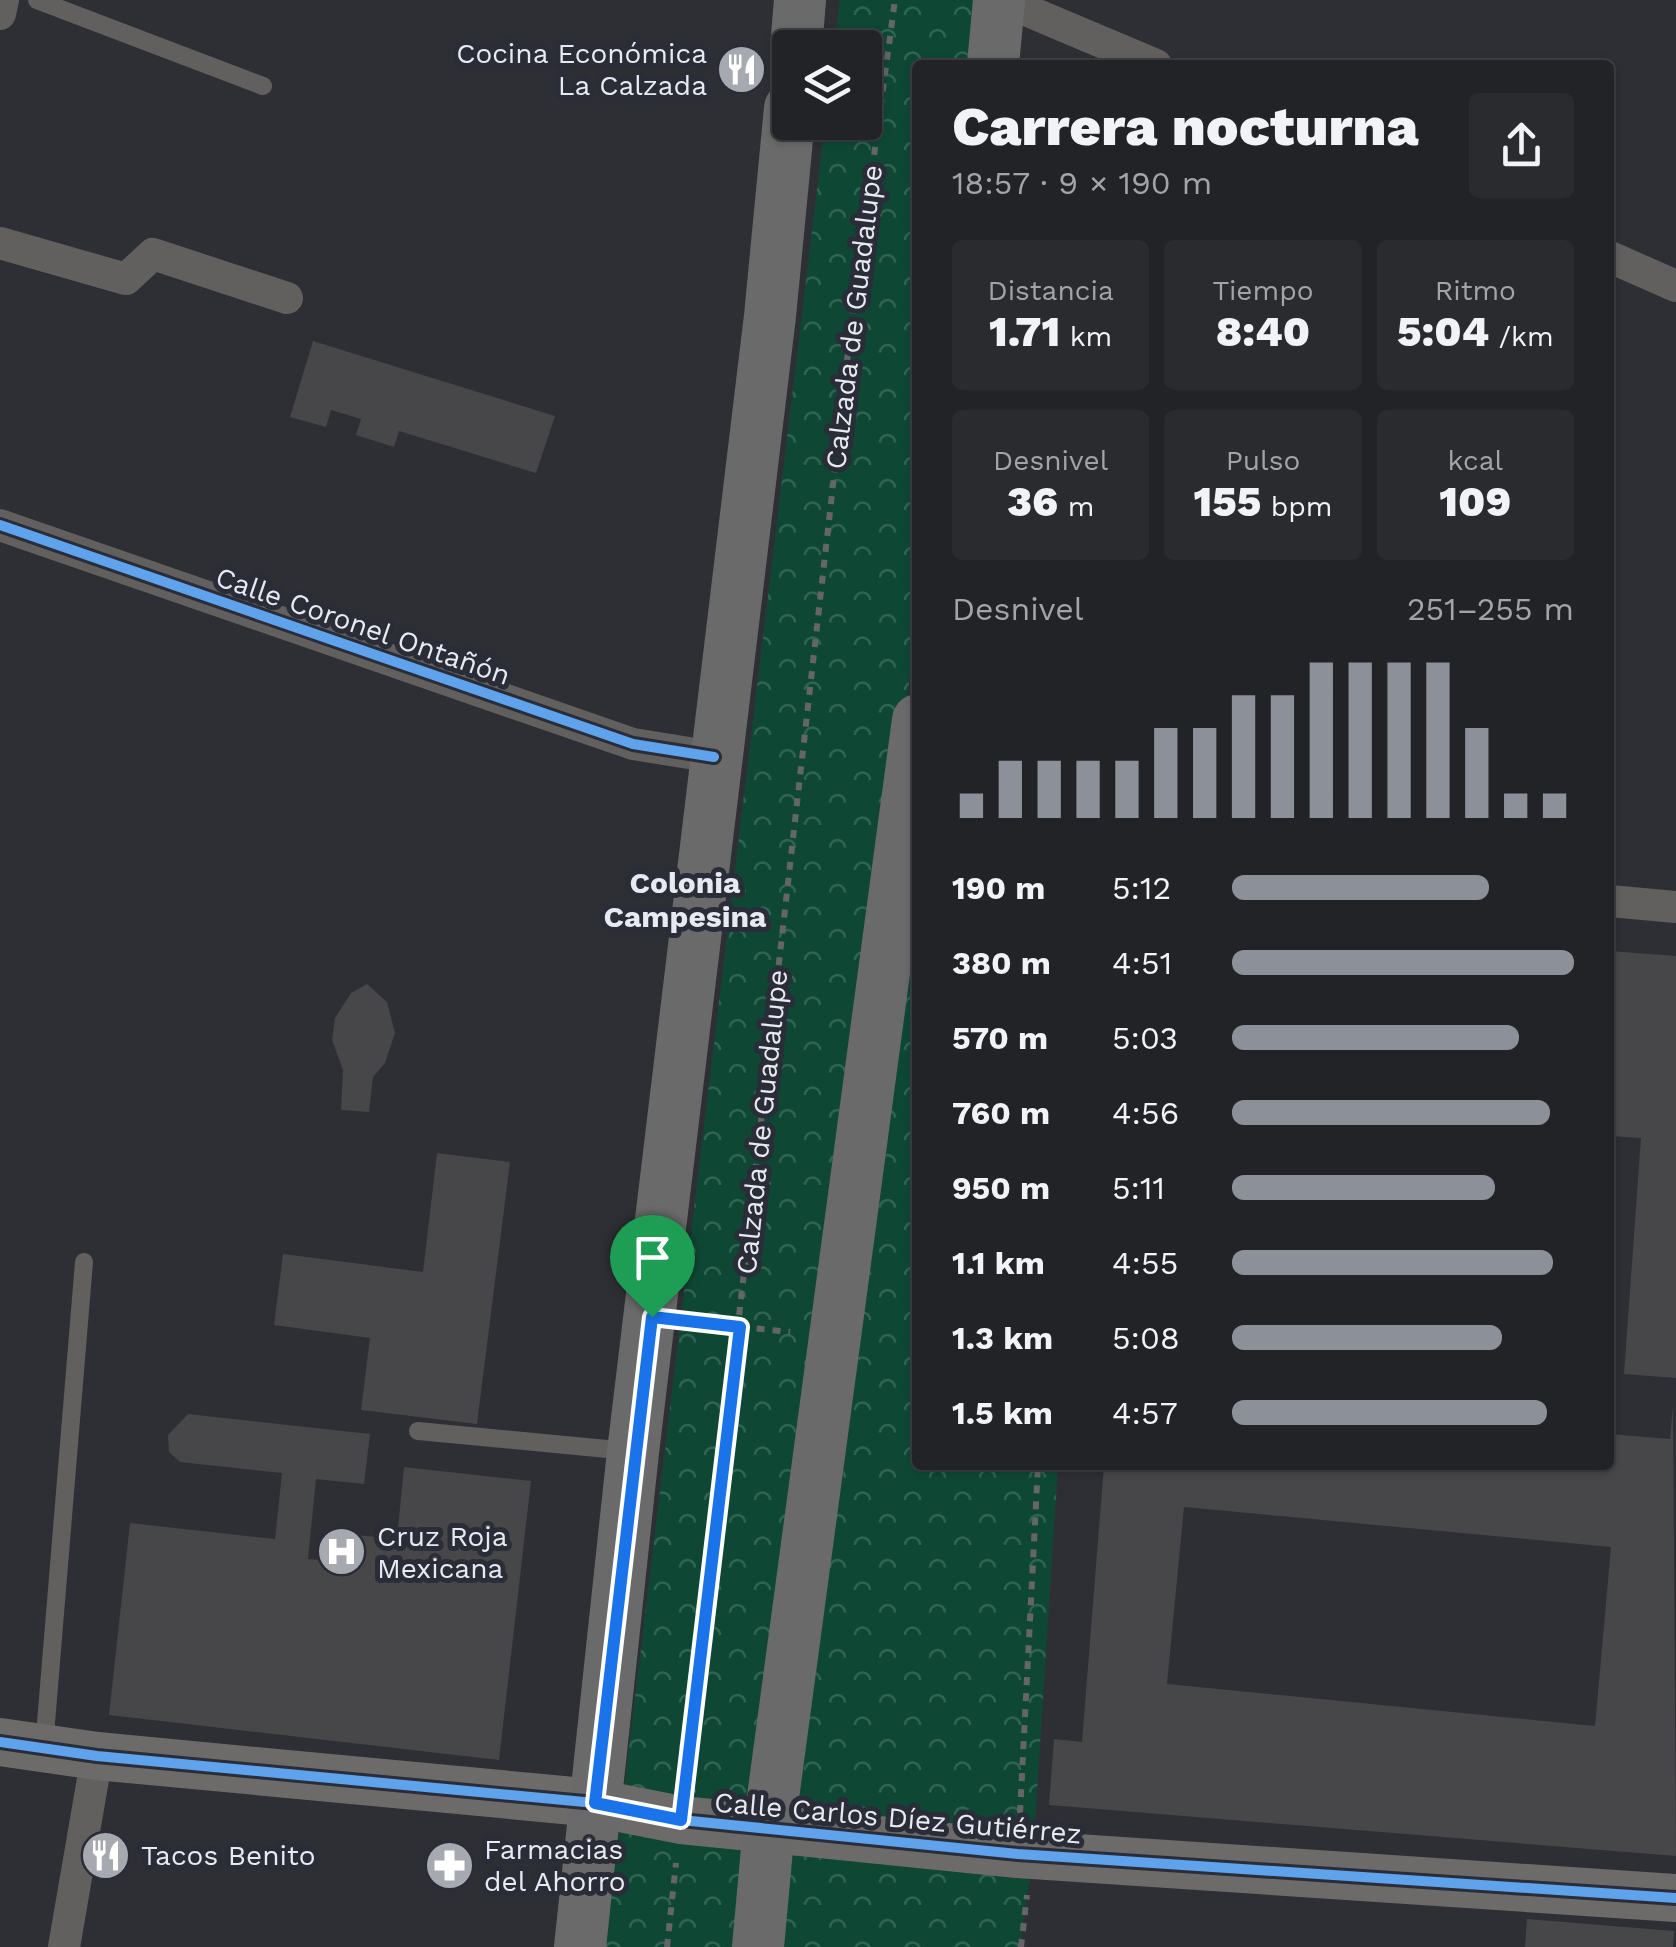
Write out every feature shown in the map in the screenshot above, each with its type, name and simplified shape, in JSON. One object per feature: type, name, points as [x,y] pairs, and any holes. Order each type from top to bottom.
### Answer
[{"type":"main road","points":[[798,30],[800,0]]},
{"type":"main road","points":[[994,60],[1000,0]]},
{"type":"main road","points":[[580,1947],[633,1452],[770,316],[787,140]]},
{"type":"main road","points":[[758,1947],[769,1827],[911,827]]},
{"type":"street","points":[[0,14],[3,0]]},
{"type":"street","points":[[1000,0],[1144,60]]},
{"type":"street","points":[[0,243],[126,279],[153,254],[287,298]]},
{"type":"street","points":[[1614,259],[1676,286]]},
{"type":"street","name":"Calle Coronel Ontañón","points":[[0,525],[633,744],[714,757]]},
{"type":"street","points":[[1614,901],[1676,907]]},
{"type":"street","name":"Calle Carlos Díez Gutiérrez","points":[[22,1744],[96,1756],[595,1803],[681,1820],[1018,1854],[1676,1898]]},
{"type":"street","points":[[64,1947],[96,1756]]},
{"type":"lane","points":[[37,0],[262,86]]},
{"type":"lane","points":[[22,1744],[84,1262]]},
{"type":"lane","points":[[418,1431],[633,1452]]},
{"type":"path","points":[[652,1317],[836,1337]]},
{"type":"path","points":[[1018,1854],[1038,1470]]},
{"type":"green space","points":[[840,0],[982,0],[976,60],[912,60],[912,655],[753,1947],[605,1947],[823,140],[882,140],[882,30],[836,30]]},
{"type":"green space","points":[[912,870],[912,1470],[1058,1470],[1033,1854],[1020,1947],[757,1947]]},
{"type":"building","points":[[313,341],[555,416],[536,473],[399,431],[394,447],[356,435],[361,419],[331,410],[326,427],[290,417]]},
{"type":"building","points":[[1614,951],[1676,956],[1676,1378],[1624,1374],[1641,1138],[1614,1136]]},
{"type":"building","points":[[367,984],[387,1002],[395,1033],[385,1063],[373,1077],[369,1112],[341,1110],[343,1070],[332,1040],[335,1018],[351,993]]},
{"type":"building","points":[[437,1153],[510,1162],[477,1424],[361,1410],[370,1338],[274,1325],[283,1254],[423,1272]]},
{"type":"building","points":[[1673,1406],[1676,1856],[1049,1805],[1054,1739],[1082,1742],[1104,1470],[1614,1470],[1614,1434],[1670,1439]],"holes":[[[1184,1507],[1611,1547],[1595,1726],[1167,1684]]]},
{"type":"building","name":"Cruz Roja Mexicana","points":[[188,1414],[370,1434],[364,1484],[316,1479],[308,1559],[332,1561],[335,1533],[397,1539],[404,1467],[531,1481],[499,1760],[109,1715],[130,1523],[275,1539],[282,1473],[180,1462],[169,1452],[168,1435]]},
{"type":"building","points":[[1527,1919],[1674,1931],[1673,1947],[1525,1947]]},
{"type":"cycle path","points":[[0,525],[633,744],[714,757]]},
{"type":"cycle path","points":[[0,1742],[97,1756],[595,1803],[681,1820],[1018,1854],[1676,1898]]},
{"type":"place","name":"Cocina Económica La Calzada","points":[[742,69]]},
{"type":"place","name":"Cruz Roja Mexicana","points":[[342,1552]]},
{"type":"place","name":"Tacos Benito","points":[[106,1855]]},
{"type":"place","name":"Farmacias del Ahorro","points":[[449,1865]]},
{"type":"district","name":"Colonia Campesina","points":[[685,899]]},
{"type":"route","points":[[652,1317],[740,1327],[681,1820],[595,1803],[633,1452],[652,1317]]}]
